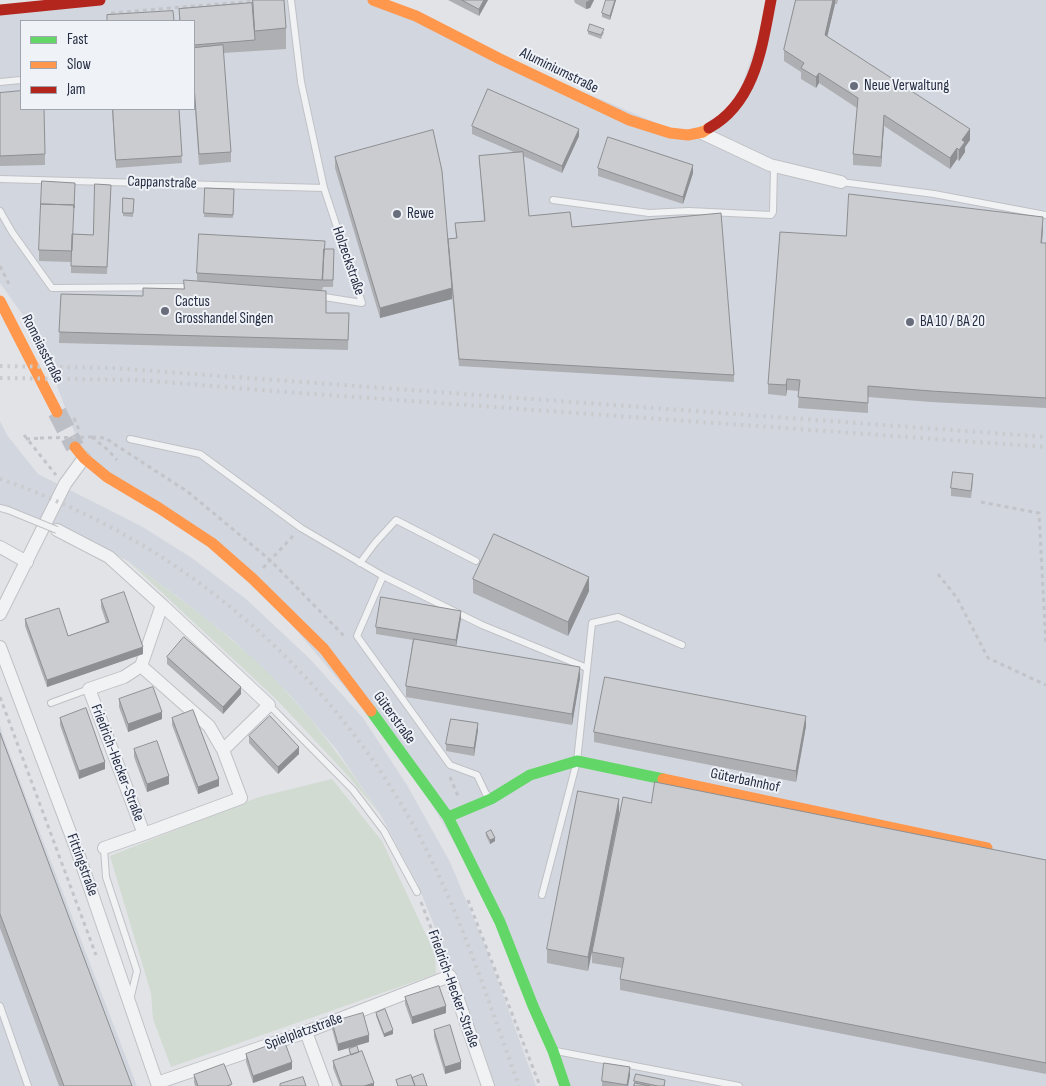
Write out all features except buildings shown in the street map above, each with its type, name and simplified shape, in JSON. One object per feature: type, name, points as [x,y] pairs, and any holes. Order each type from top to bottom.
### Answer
[{"type":"street","points":[[0,10],[21,11],[100,0]]},
{"type":"street","name":"Aluminiumstraße","points":[[373,0],[392,3],[622,118],[671,133],[686,135],[702,133]]},
{"type":"street","points":[[702,133],[733,111],[751,79],[771,0]]},
{"type":"street","points":[[702,133],[774,166],[841,182]]},
{"type":"street","name":"Romeiasstraße","points":[[0,301],[58,412]]},
{"type":"street","points":[[0,614],[64,484],[84,458],[74,447]]},
{"type":"street","name":"Güterstraße","points":[[84,458],[107,477],[212,543],[289,614],[324,649],[345,676],[448,817],[500,922],[553,1051],[565,1086]]},
{"type":"street","points":[[57,530],[109,557],[269,705],[223,750]]},
{"type":"street","points":[[0,546],[27,562]]},
{"type":"street","points":[[141,666],[162,605]]},
{"type":"street","name":"Fittingstraße","points":[[0,646],[79,856],[158,1084]]},
{"type":"street","name":"Friedrich-Hecker-Straße","points":[[104,848],[144,834],[241,798],[223,750],[209,726],[141,666],[124,677],[89,689],[144,834]]},
{"type":"street","name":"Güterbahnhof","points":[[448,817],[491,798],[530,775],[577,761],[997,850]]},
{"type":"street","name":"Friedrich-Hecker-Straße","points":[[450,976],[488,1086]]},
{"type":"street","name":"Spielplatzstraße","points":[[158,1084],[306,1032],[450,976]]},
{"type":"street","points":[[306,1032],[326,1086]]},
{"type":"lane","name":"Holzeckstraße","points":[[291,0],[301,82],[324,188],[362,303],[308,295]]},
{"type":"lane","points":[[0,82],[20,80]]},
{"type":"lane","points":[[553,200],[649,214],[689,211],[771,215],[773,212],[774,166]]},
{"type":"lane","name":"Cappanstraße","points":[[0,178],[324,188]]},
{"type":"lane","points":[[841,182],[934,194],[1046,216]]},
{"type":"lane","points":[[0,211],[12,232],[52,288],[194,287]]},
{"type":"lane","points":[[130,439],[200,454],[301,528],[383,576],[482,625],[587,668]]},
{"type":"lane","points":[[0,508],[57,530]]},
{"type":"lane","points":[[360,563],[396,520],[476,561]]},
{"type":"lane","points":[[383,576],[357,636],[450,765],[477,775],[486,794],[491,798]]},
{"type":"lane","points":[[542,895],[577,761],[592,623],[618,618],[682,644]]},
{"type":"lane","points":[[51,703],[89,689]]},
{"type":"lane","points":[[269,705],[353,790],[384,831],[417,892]]},
{"type":"lane","name":"Friedrich-Hecker-Straße","points":[[104,848],[106,877],[137,971],[130,1001]]},
{"type":"lane","points":[[0,1006],[28,1086]]},
{"type":"lane","points":[[553,1051],[712,1084],[738,1086]]},
{"type":"path","points":[[111,13],[263,1]]},
{"type":"path","points":[[64,484],[25,437],[106,438],[188,492],[270,560],[301,528]]},
{"type":"path","points":[[92,437],[108,451]]},
{"type":"path","points":[[981,502],[1039,513],[1046,645]]},
{"type":"path","points":[[938,574],[957,598],[988,658],[1046,686]]},
{"type":"path","points":[[0,697],[96,956]]},
{"type":"path","name":"Friedrich-Hecker-Straße","points":[[417,892],[450,976]]},
{"type":"path","points":[[466,894],[540,1086]]},
{"type":"shaded area","points":[[100,0],[373,0],[468,43],[685,135],[733,111],[771,0],[1046,0],[1046,1086],[565,1086],[500,922],[407,761],[253,579],[84,458],[39,338],[0,283],[0,10]]},
{"type":"shaded area","points":[[0,421],[7,435],[38,474],[141,526],[192,558],[246,599],[310,659],[363,718],[407,785],[450,862],[486,948],[536,1086],[494,1086],[449,962],[417,883],[380,814],[336,749],[290,695],[233,640],[178,597],[128,561],[74,534],[0,504]]},
{"type":"shaded area","points":[[128,561],[213,624],[273,678],[326,739],[380,814],[348,776],[276,699]]},
{"type":"shaded area","points":[[0,725],[4,739],[137,1086],[0,1086]]},
{"type":"shaded area","points":[[332,779],[382,841],[435,954],[436,974],[171,1067],[153,1019],[151,993],[110,856],[259,797]]},
{"type":"tunnel","points":[[57,412],[75,447]]},
{"type":"railway","points":[[0,366],[113,368],[1046,437]]},
{"type":"railway","points":[[0,378],[140,380],[1046,447]]},
{"type":"railway","points":[[0,479],[74,509],[129,537],[182,570],[232,608],[278,649],[321,695],[360,743],[395,795],[426,849],[440,877],[464,936],[519,1086]]},
{"type":"traffic: fast","points":[[371,711],[448,817],[500,922],[553,1051],[565,1086]]},
{"type":"traffic: fast","points":[[448,817],[491,799],[530,775],[577,761],[663,779]]},
{"type":"traffic: slow","points":[[373,0],[416,16],[500,59],[629,120],[670,133],[688,135],[703,132],[709,128]]},
{"type":"traffic: slow","points":[[0,301],[57,412]]},
{"type":"traffic: slow","points":[[75,447],[84,458],[107,477],[212,543],[253,579],[324,649],[371,711]]},
{"type":"traffic: slow","points":[[663,779],[987,848]]},
{"type":"traffic: jam","points":[[0,10],[100,0]]},
{"type":"traffic: jam","points":[[709,128],[725,117],[737,104],[746,89],[760,55],[771,0]]},
{"type":"place","name":"Neue Verwaltung","points":[[854,86]]},
{"type":"place","name":"Rewe","points":[[397,214]]},
{"type":"place","name":"Cactus Grosshandel Singen","points":[[165,311]]},
{"type":"place","name":"BA 10 / BA 20","points":[[910,322]]}]
